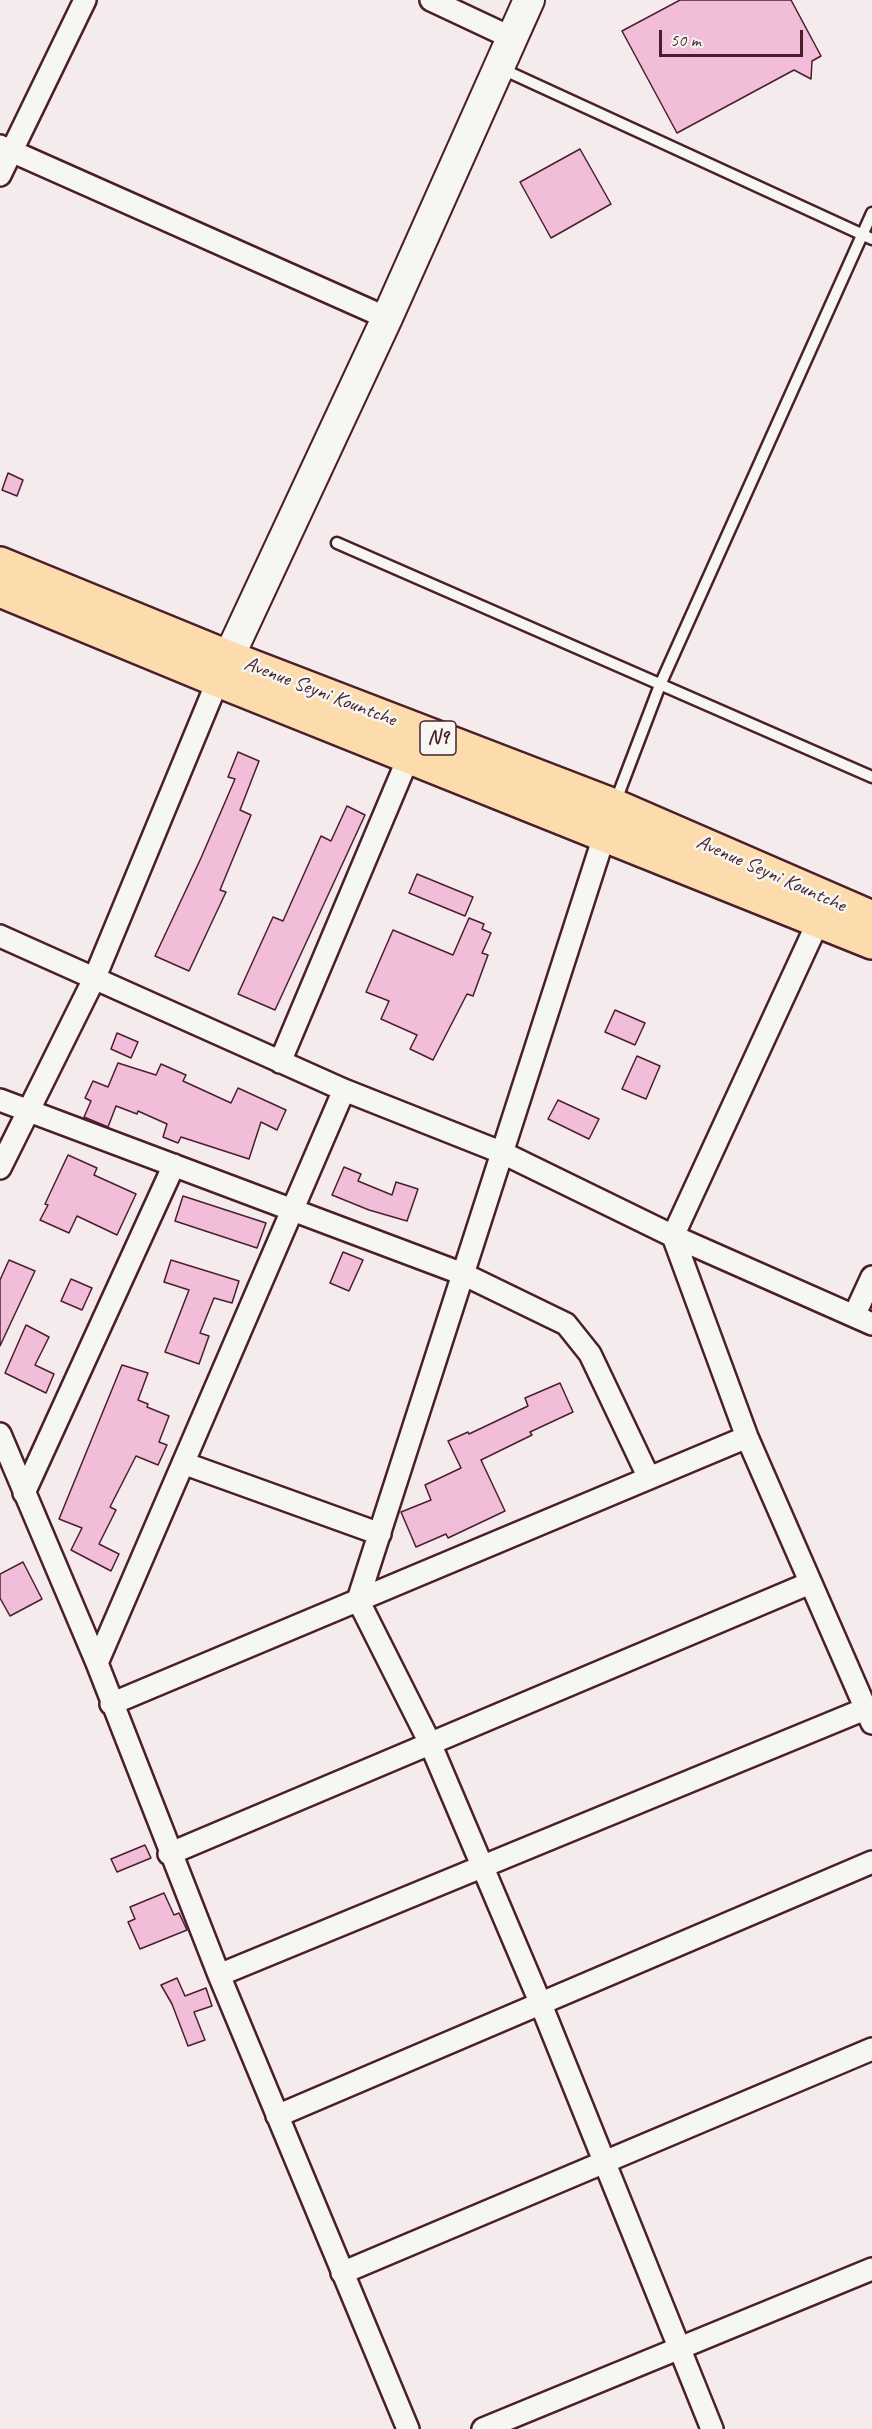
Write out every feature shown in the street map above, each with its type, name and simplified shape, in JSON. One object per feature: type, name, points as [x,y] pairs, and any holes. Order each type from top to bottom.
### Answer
[{"type":"highway","name":"Avenue Seyni Kountche","points":[[0,564],[409,756],[609,820],[818,921],[872,942]]},
{"type":"highway","name":"Avenue Seyni Kountche","points":[[0,590],[223,668],[609,820],[872,918]]},
{"type":"main road","points":[[223,668],[387,318],[529,0]]},
{"type":"street","points":[[0,175],[5,148],[85,0]]},
{"type":"street","points":[[431,0],[512,38]]},
{"type":"street","points":[[5,148],[387,318]]},
{"type":"street","points":[[0,1168],[95,977],[223,668]]},
{"type":"street","points":[[280,1062],[409,756]]},
{"type":"street","points":[[609,820],[358,1600],[430,1743],[606,2161],[712,2429]]},
{"type":"street","points":[[219,1975],[482,1866],[868,1716],[747,1437],[673,1236],[818,921]]},
{"type":"street","points":[[0,936],[344,1090],[502,1153],[673,1236],[863,1320],[872,1276]]},
{"type":"street","points":[[97,1663],[344,1090]]},
{"type":"street","points":[[0,1100],[464,1274],[566,1324],[590,1354],[649,1478]]},
{"type":"street","points":[[24,1493],[174,1165]]},
{"type":"street","points":[[0,1434],[97,1663],[169,1854],[408,2429]]},
{"type":"street","points":[[111,1704],[747,1437]]},
{"type":"street","points":[[183,1464],[380,1534]]},
{"type":"street","points":[[169,1854],[810,1584]]},
{"type":"street","points":[[277,2116],[872,1862]]},
{"type":"street","points":[[342,2273],[872,2049]]},
{"type":"street","points":[[483,2429],[872,2269]]},
{"type":"lane","points":[[499,68],[867,237]]},
{"type":"lane","points":[[609,820],[660,685],[867,237],[872,213]]},
{"type":"lane","points":[[337,543],[872,777]]},
{"type":"building","points":[[680,0],[791,0],[821,56],[812,61],[811,79],[794,70],[677,133],[622,31]]},
{"type":"building","points":[[580,149],[611,204],[551,238],[520,182]]},
{"type":"building","points":[[8,473],[23,480],[17,496],[2,490]]},
{"type":"building","points":[[238,752],[259,761],[240,810],[251,815],[220,890],[226,892],[189,971],[155,956],[235,779],[228,777]]},
{"type":"building","points":[[347,806],[365,815],[275,1010],[238,994],[273,917],[283,921],[321,836],[331,841]]},
{"type":"building","points":[[417,874],[473,897],[465,916],[409,893]]},
{"type":"building","points":[[469,918],[484,924],[482,929],[491,933],[482,953],[488,955],[473,996],[467,994],[433,1060],[410,1049],[417,1035],[381,1019],[389,1001],[366,992],[393,930],[453,955]]},
{"type":"building","points":[[615,1010],[645,1023],[635,1045],[605,1032]]},
{"type":"building","points":[[117,1033],[138,1042],[131,1058],[111,1049]]},
{"type":"building","points":[[637,1056],[660,1066],[646,1099],[622,1089]]},
{"type":"building","points":[[118,1063],[156,1075],[161,1064],[186,1075],[183,1081],[231,1103],[238,1088],[286,1110],[277,1130],[261,1122],[249,1159],[181,1137],[178,1143],[163,1137],[167,1124],[138,1111],[137,1114],[116,1106],[108,1127],[84,1117],[91,1101],[85,1098],[93,1081],[108,1087]]},
{"type":"building","points":[[558,1100],[599,1119],[589,1139],[548,1119]]},
{"type":"building","points":[[68,1155],[97,1168],[94,1175],[136,1194],[117,1235],[77,1216],[69,1233],[40,1220]]},
{"type":"building","points":[[344,1167],[361,1174],[358,1181],[392,1195],[396,1182],[418,1189],[407,1221],[369,1210],[332,1195]]},
{"type":"building","points":[[183,1196],[266,1223],[257,1248],[175,1221]]},
{"type":"building","points":[[343,1252],[363,1260],[349,1291],[330,1283]]},
{"type":"building","points":[[9,1260],[35,1271],[0,1346],[0,1280]]},
{"type":"building","points":[[171,1260],[239,1281],[232,1303],[214,1298],[200,1333],[209,1336],[199,1364],[165,1352],[189,1290],[164,1282]]},
{"type":"building","points":[[71,1279],[92,1288],[82,1310],[61,1301]]},
{"type":"building","points":[[26,1325],[49,1337],[35,1365],[54,1374],[46,1393],[5,1373]]},
{"type":"building","points":[[122,1365],[148,1373],[138,1400],[148,1404],[147,1407],[169,1416],[159,1442],[167,1445],[158,1465],[136,1456],[110,1507],[116,1510],[99,1544],[119,1554],[111,1571],[71,1550],[82,1528],[59,1519]]},
{"type":"building","points":[[560,1383],[573,1412],[530,1432],[532,1435],[481,1460],[505,1511],[448,1538],[446,1534],[416,1547],[401,1512],[431,1500],[425,1485],[461,1468],[448,1441],[468,1432],[469,1434],[528,1406],[525,1398]]},
{"type":"building","points":[[23,1562],[42,1599],[10,1616],[0,1598],[0,1574]]},
{"type":"building","points":[[145,1845],[151,1858],[117,1872],[111,1859]]},
{"type":"building","points":[[164,1893],[174,1915],[179,1913],[187,1930],[140,1949],[128,1922],[135,1919],[130,1907]]},
{"type":"building","points":[[177,1978],[185,1996],[206,1988],[212,2006],[194,2012],[205,2040],[188,2046],[172,2004],[161,1985]]}]
